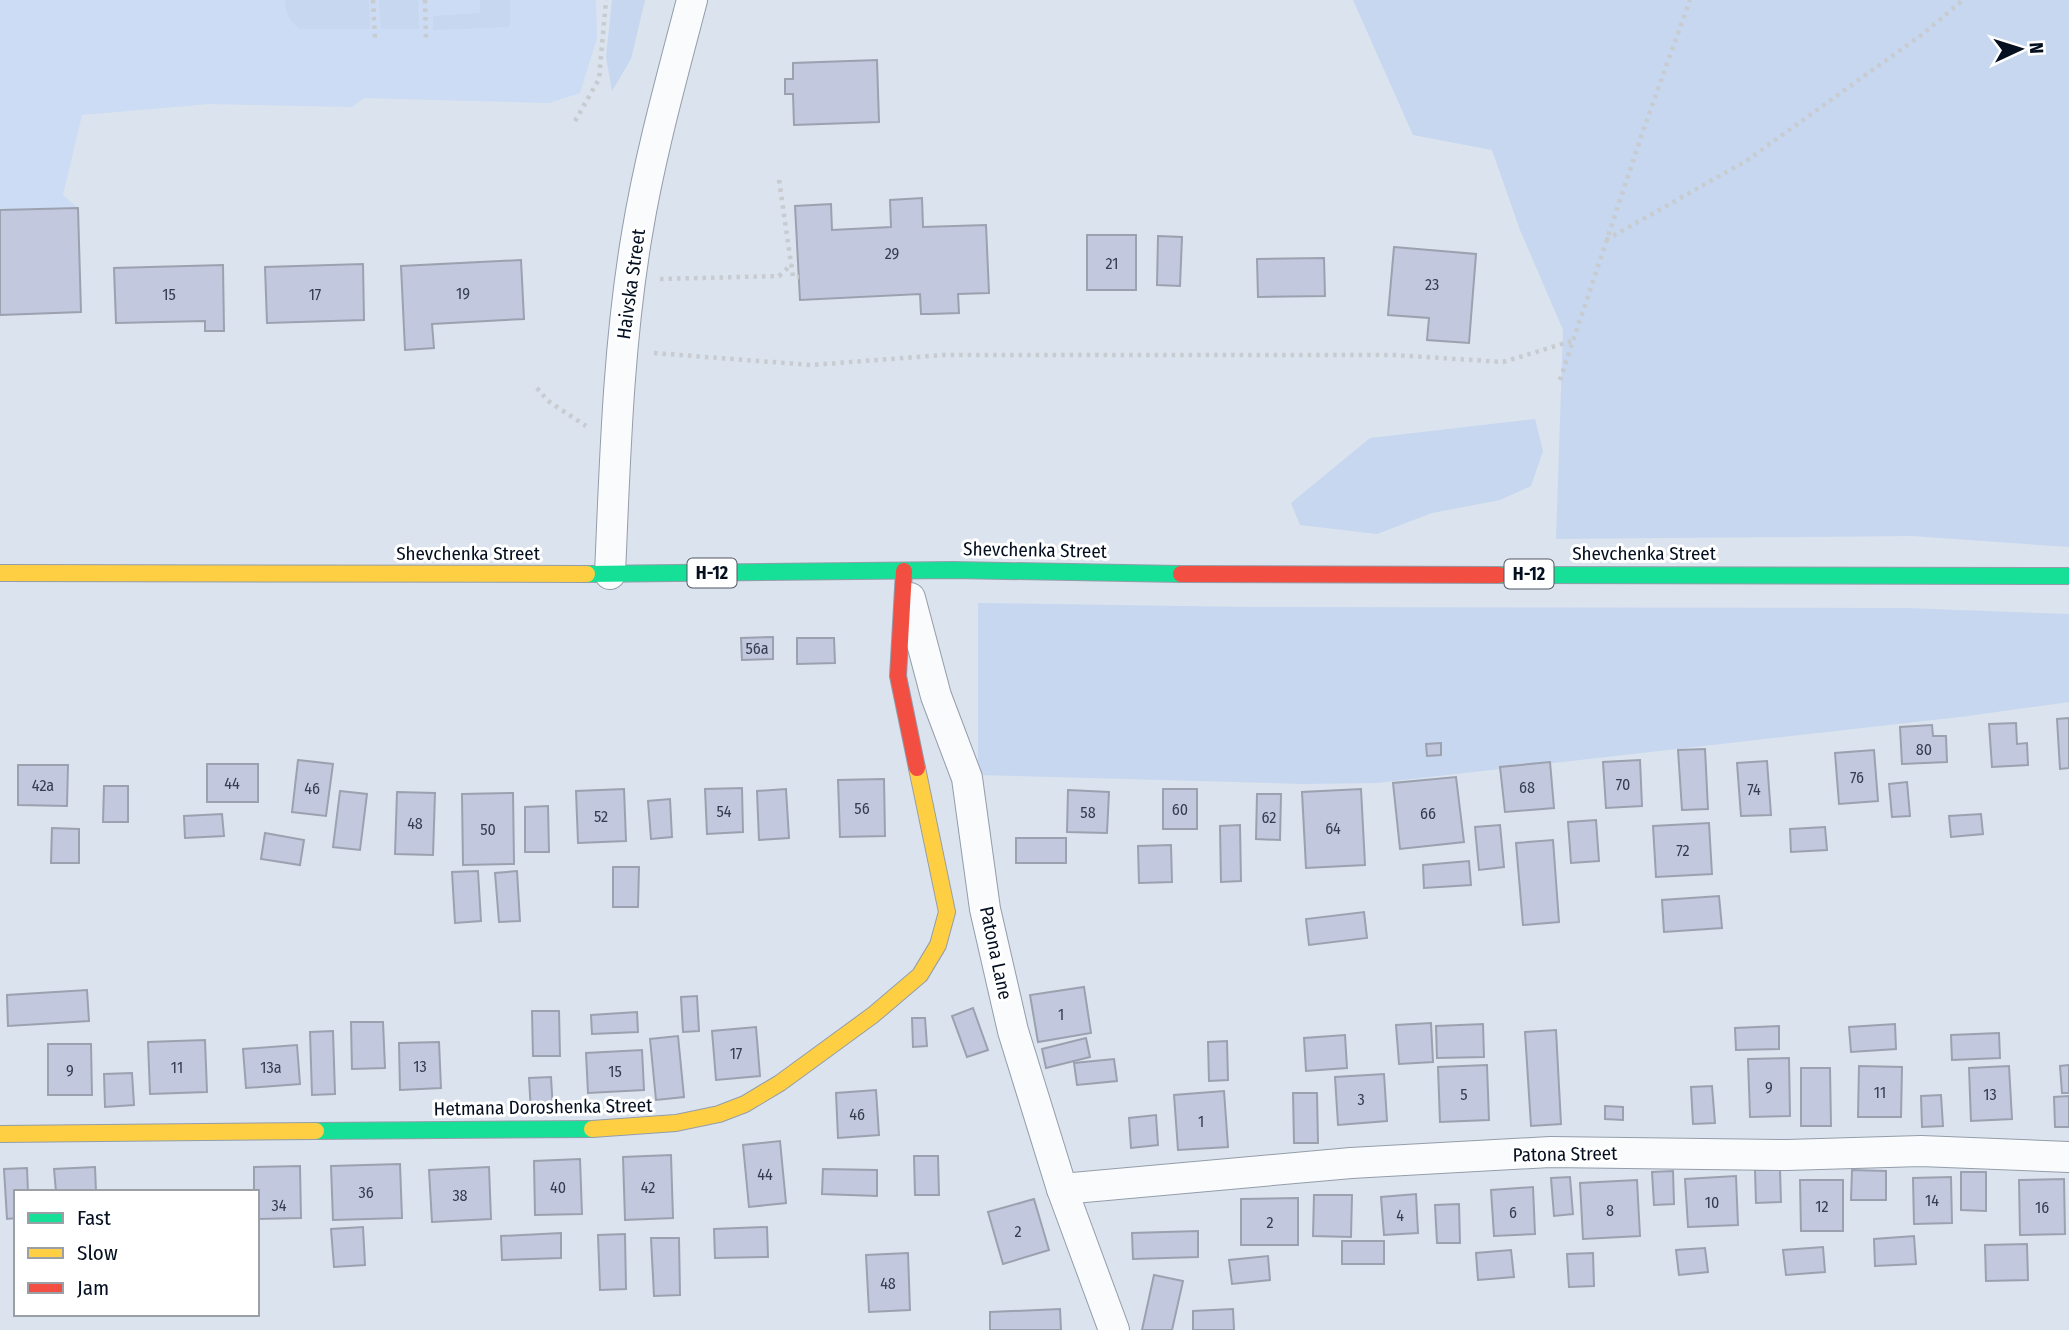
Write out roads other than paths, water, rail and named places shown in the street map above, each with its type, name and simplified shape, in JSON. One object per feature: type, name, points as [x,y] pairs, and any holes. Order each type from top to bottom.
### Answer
[{"type":"main road","name":"Hetmana Doroshenka Street","points":[[0,1134],[617,1129],[656,1127],[692,1119],[732,1109],[762,1095],[887,1003],[920,975],[940,945],[947,912],[898,676],[904,570]]},
{"type":"main road","name":"Shevchenka Street","points":[[0,573],[610,574],[990,570],[1194,574],[2069,576]]},
{"type":"street","name":"Haivska Street","points":[[610,574],[621,352],[637,233],[657,135],[692,0]]},
{"type":"street","name":"Patona Lane","points":[[904,570],[916,626],[936,696],[967,778],[985,909],[1010,1017],[1062,1189],[1114,1330]]},
{"type":"street","name":"Patona Street","points":[[1062,1189],[1351,1163],[1550,1152],[1787,1155],[1921,1151],[2069,1157]]}]
